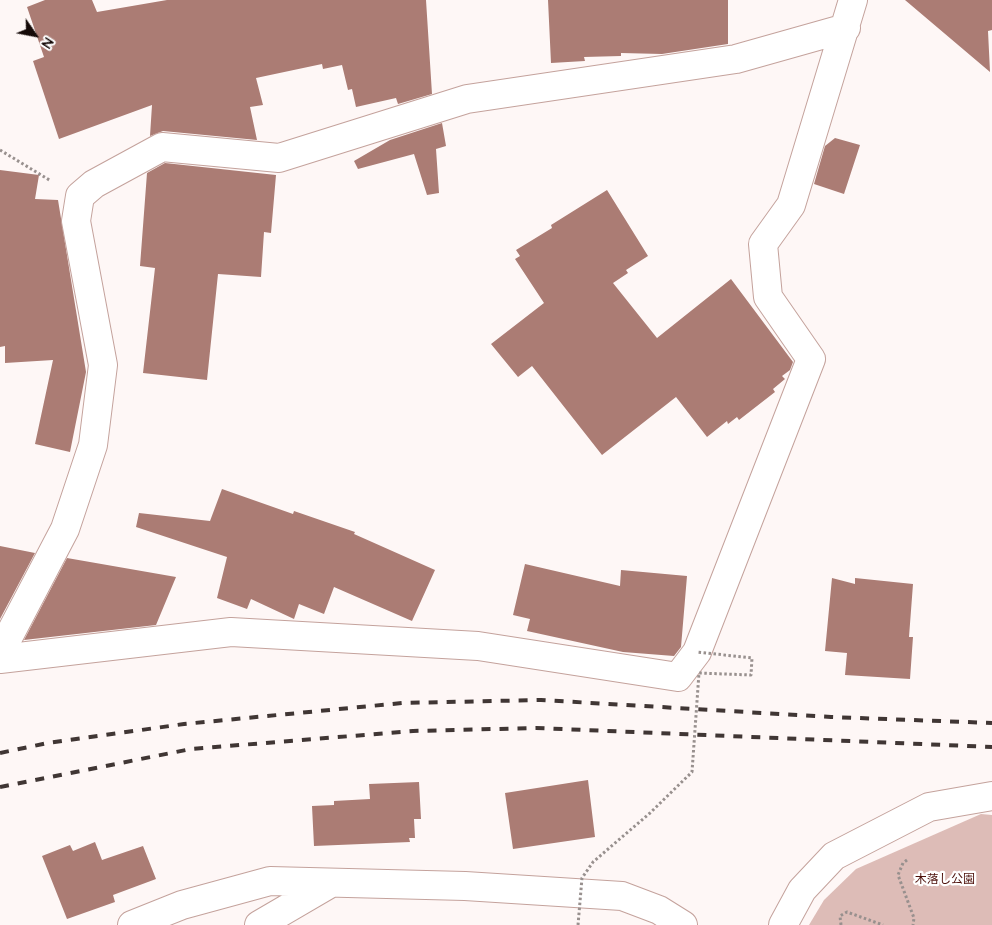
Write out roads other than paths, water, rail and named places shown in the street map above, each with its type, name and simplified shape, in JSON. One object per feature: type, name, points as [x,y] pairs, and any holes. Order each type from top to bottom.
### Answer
[{"type":"street","points":[[0,659],[231,632],[478,646],[678,677],[697,652],[811,359],[768,298],[763,244],[791,205],[854,0]]},
{"type":"street","points":[[0,653],[65,529],[93,445],[103,365],[76,221],[80,196],[94,184],[162,147],[280,158],[467,99],[736,59],[846,28]]},
{"type":"street","points":[[783,925],[802,890],[834,856],[929,807],[992,796]]},
{"type":"street","points":[[132,925],[182,905],[270,880],[464,886],[622,896],[659,910],[683,925]]},
{"type":"street","points":[[260,925],[331,883]]},
{"type":"railway","points":[[0,753],[48,743],[184,724],[402,703],[541,700],[831,717],[992,723]]},
{"type":"railway","points":[[0,787],[191,749],[413,731],[536,728],[992,747]]},
{"type":"park label","name":"木落し公園","points":[[945,879]]}]
